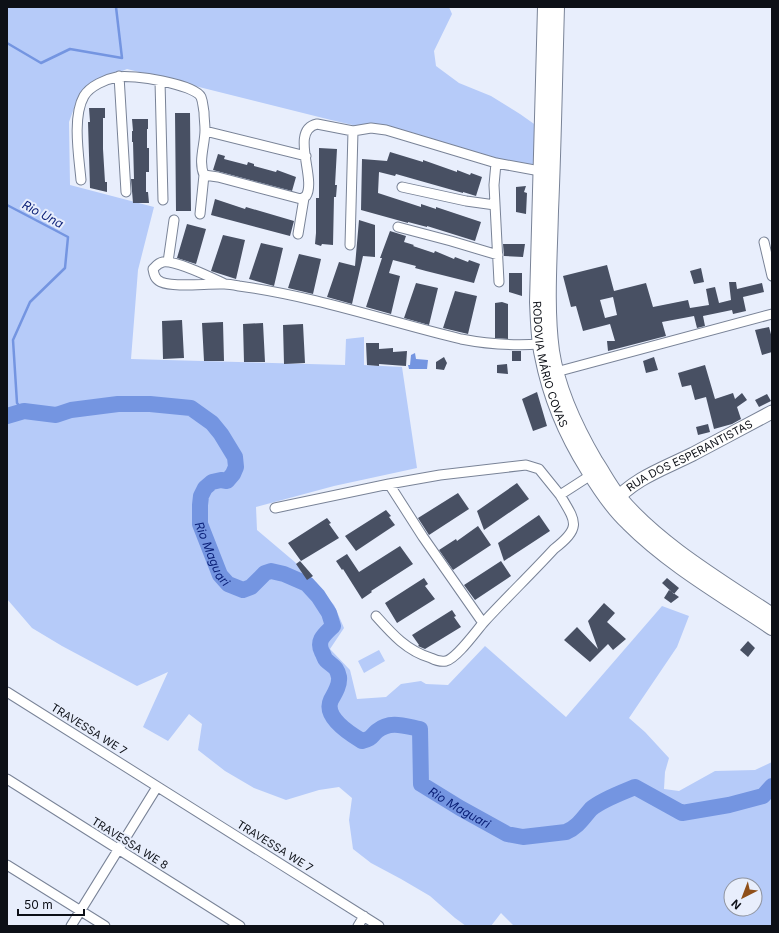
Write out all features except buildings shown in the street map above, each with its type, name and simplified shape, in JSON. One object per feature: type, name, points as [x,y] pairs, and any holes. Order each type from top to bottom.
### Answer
[{"type":"main road","name":"RODOVIA MÁRIO COVAS","points":[[545,7],[550,326],[552,352],[556,372],[566,402],[577,426],[607,479],[615,500],[628,524],[672,561],[772,628]]},
{"type":"main road","name":"RODOVIA MÁRIO COVAS","points":[[558,7],[548,128],[540,171],[537,302],[540,344],[555,406],[564,428],[591,475],[615,500],[642,520],[675,549],[772,615]]},
{"type":"main road","name":"RUA DOS ESPERANTISTAS","points":[[615,500],[637,481],[694,454],[772,412]]},
{"type":"street","points":[[119,76],[126,192]]},
{"type":"street","points":[[81,180],[77,126],[80,106],[84,96],[91,89],[106,79],[119,76],[132,76],[189,88],[198,94],[203,103],[205,131],[201,164],[204,175],[200,214]]},
{"type":"street","points":[[160,81],[163,200]]},
{"type":"street","points":[[298,234],[304,198],[308,194],[309,188],[304,136],[306,131],[312,125],[322,125],[353,131],[371,128],[386,130],[496,163],[540,171]]},
{"type":"street","points":[[205,131],[306,156]]},
{"type":"street","points":[[350,244],[353,131]]},
{"type":"street","points":[[496,163],[494,185],[499,282]]},
{"type":"street","points":[[204,175],[218,177],[301,199],[304,198]]},
{"type":"street","points":[[402,187],[495,205]]},
{"type":"street","points":[[168,262],[174,220]]},
{"type":"street","points":[[398,227],[498,255]]},
{"type":"street","points":[[764,242],[772,276]]},
{"type":"street","points":[[225,284],[197,271],[168,262],[157,264],[153,270],[154,276],[159,281],[166,284],[225,284],[255,288],[477,342],[516,346],[540,344]]},
{"type":"street","points":[[556,372],[772,314]]},
{"type":"street","points":[[275,508],[440,475],[526,465],[538,469],[560,494],[574,524],[567,539],[554,549],[450,659],[446,661],[439,661],[411,650],[394,637],[376,616]]},
{"type":"street","points":[[560,494],[591,475]]},
{"type":"street","points":[[389,484],[423,537],[483,623]]},
{"type":"street","name":"TRAVESSA WE 7","points":[[7,692],[379,926]]},
{"type":"street","name":"TRAVESSA WE 8","points":[[7,779],[240,926]]},
{"type":"street","points":[[71,926],[157,787]]},
{"type":"street","points":[[7,865],[106,926]]},
{"type":"street","points":[[358,926],[364,916]]},
{"type":"shaded area","points":[[7,7],[449,7],[452,14],[434,51],[436,66],[459,83],[491,96],[537,126],[534,167],[331,120],[127,69],[98,81],[77,100],[69,122],[70,185],[154,207],[138,270],[131,359],[345,365],[346,339],[364,337],[364,365],[402,367],[417,468],[334,486],[256,507],[257,530],[296,563],[334,605],[344,628],[330,649],[350,670],[357,699],[386,697],[401,684],[421,681],[426,684],[448,685],[485,646],[566,717],[662,606],[689,616],[677,647],[629,718],[645,732],[669,758],[665,772],[664,789],[679,791],[715,771],[755,770],[772,762],[772,926],[514,926],[501,913],[491,926],[466,926],[430,896],[371,863],[353,849],[349,820],[352,798],[339,787],[319,790],[286,800],[254,788],[225,771],[198,750],[202,724],[189,714],[168,741],[143,727],[168,672],[137,686],[62,646],[32,628],[7,599]]},
{"type":"shaded area","points":[[379,650],[385,661],[364,673],[358,661]]},
{"type":"water","points":[[415,353],[416,359],[428,360],[427,369],[409,369],[408,365],[410,365],[411,355]]},
{"type":"waterway","name":"Rio Una","points":[[7,43],[41,63],[70,49],[122,58],[116,7]]},
{"type":"waterway","name":"Rio Una","points":[[7,205],[68,237],[65,268],[30,302],[13,340],[17,403],[24,411]]},
{"type":"waterway","name":"Rio Maguari","points":[[7,416],[24,411],[56,415],[71,410],[118,404],[150,404],[191,408],[212,423],[221,434],[235,457],[236,467],[233,474],[227,481],[221,480],[212,482],[205,488],[201,496],[200,524],[220,575],[228,584],[243,590],[251,587],[265,573],[271,571],[284,574],[307,584],[318,596],[329,613],[333,626],[322,638],[320,648],[326,660],[336,668],[339,677],[338,686],[331,700],[330,706],[334,719],[351,734],[362,741],[370,738],[377,731],[387,726],[403,725],[420,729],[421,784],[507,834],[523,837],[566,832],[577,825],[591,809],[600,802],[635,787],[682,813],[729,805],[763,796],[772,786]]}]
